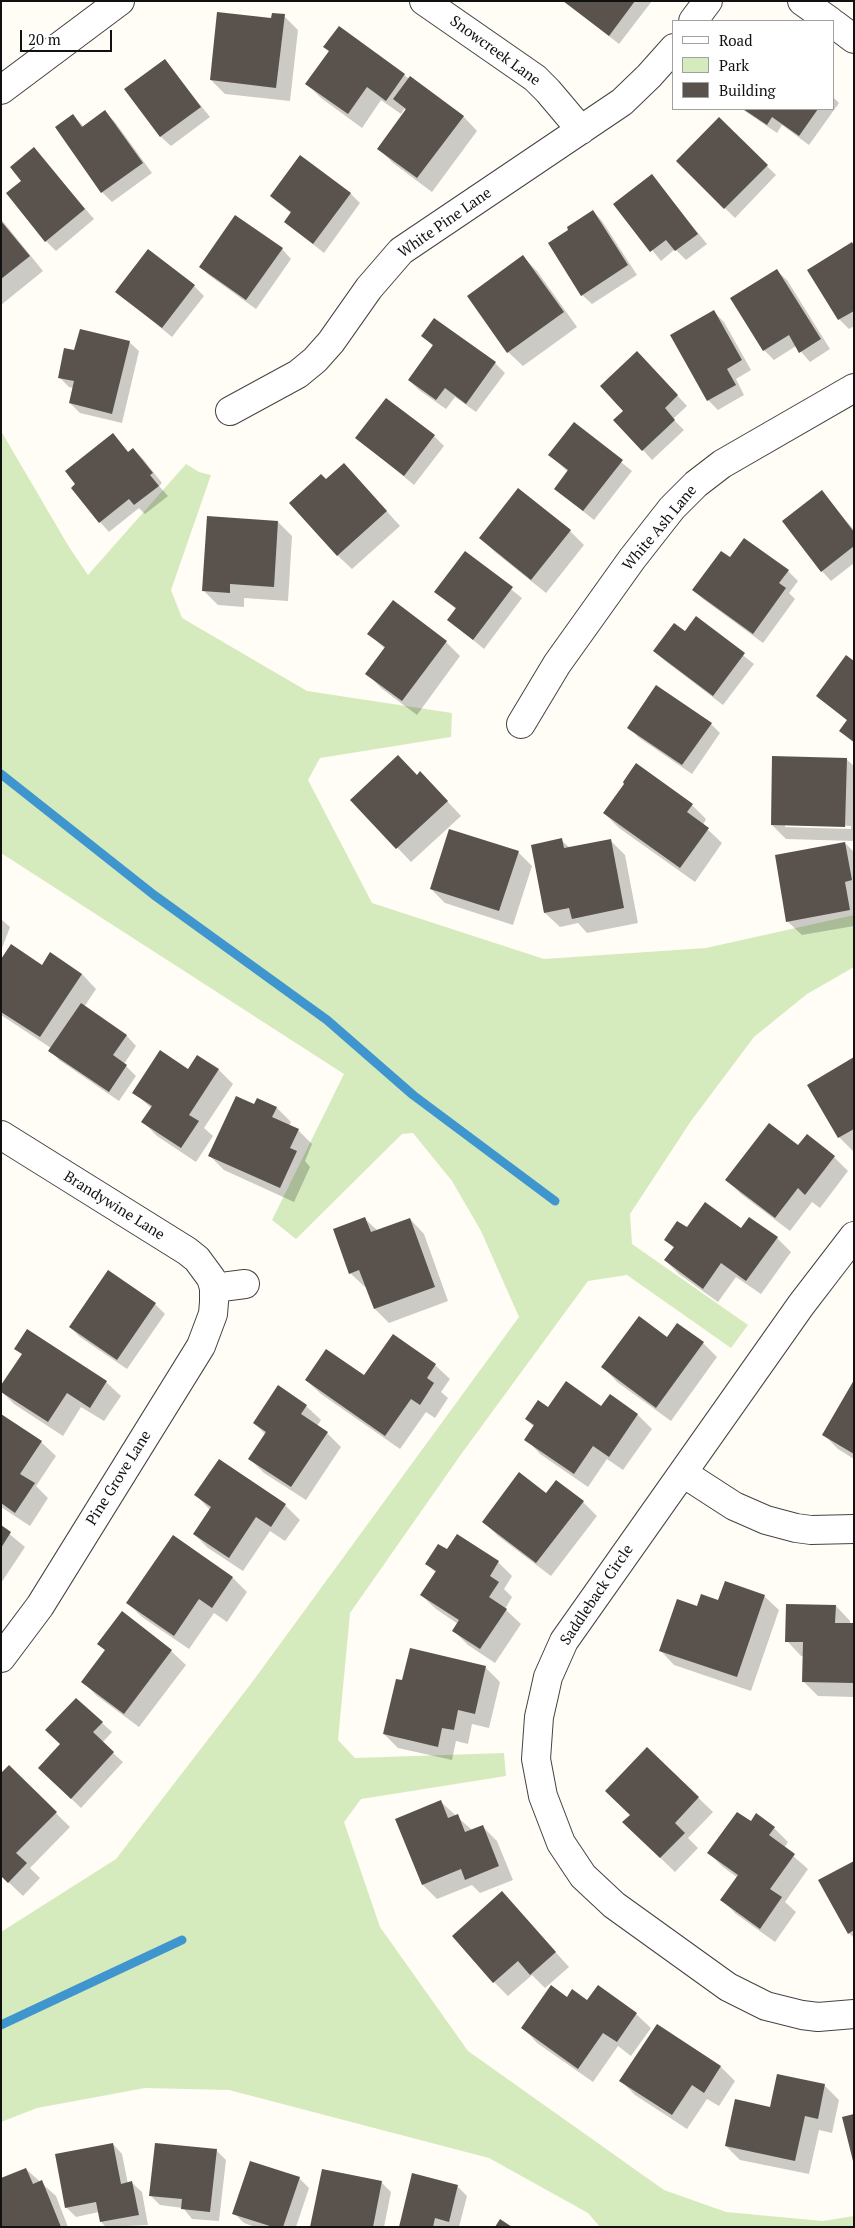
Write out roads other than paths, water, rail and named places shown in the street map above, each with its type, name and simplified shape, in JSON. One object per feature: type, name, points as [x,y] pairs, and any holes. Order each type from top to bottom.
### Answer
[{"type":"street","points":[[1,90],[120,1]]},
{"type":"street","name":"Snowcreek Lane","points":[[424,1],[535,78],[580,130]]},
{"type":"street","points":[[695,20],[708,1]]},
{"type":"street","points":[[802,1],[829,20]]},
{"type":"street","points":[[835,25],[854,39]]},
{"type":"street","name":"White Pine Lane","points":[[230,411],[298,374],[315,360],[331,342],[369,288],[401,252],[622,102],[672,50]]},
{"type":"street","name":"White Ash Lane","points":[[520,724],[558,664],[632,559],[672,508],[696,484],[722,464],[854,388]]},
{"type":"street","name":"Brandywine Lane","points":[[1,1135],[187,1251],[206,1270],[214,1288]]},
{"type":"street","name":"Saddleback Circle","points":[[854,1236],[801,1305],[575,1623],[556,1659],[544,1695],[536,1759],[543,1796],[561,1843],[584,1876],[614,1905],[728,1987],[766,2006],[818,2017],[854,2014]]},
{"type":"street","points":[[214,1288],[245,1284]]},
{"type":"street","name":"Pine Grove Lane","points":[[1,1658],[40,1606],[201,1346],[213,1314],[214,1288]]},
{"type":"street","points":[[683,1473],[734,1506],[766,1520],[811,1530],[854,1529]]},
{"type":"waterway","points":[[1,774],[154,895],[327,1020],[413,1095],[555,1201]]},
{"type":"waterway","points":[[1,2025],[182,1940]]}]
